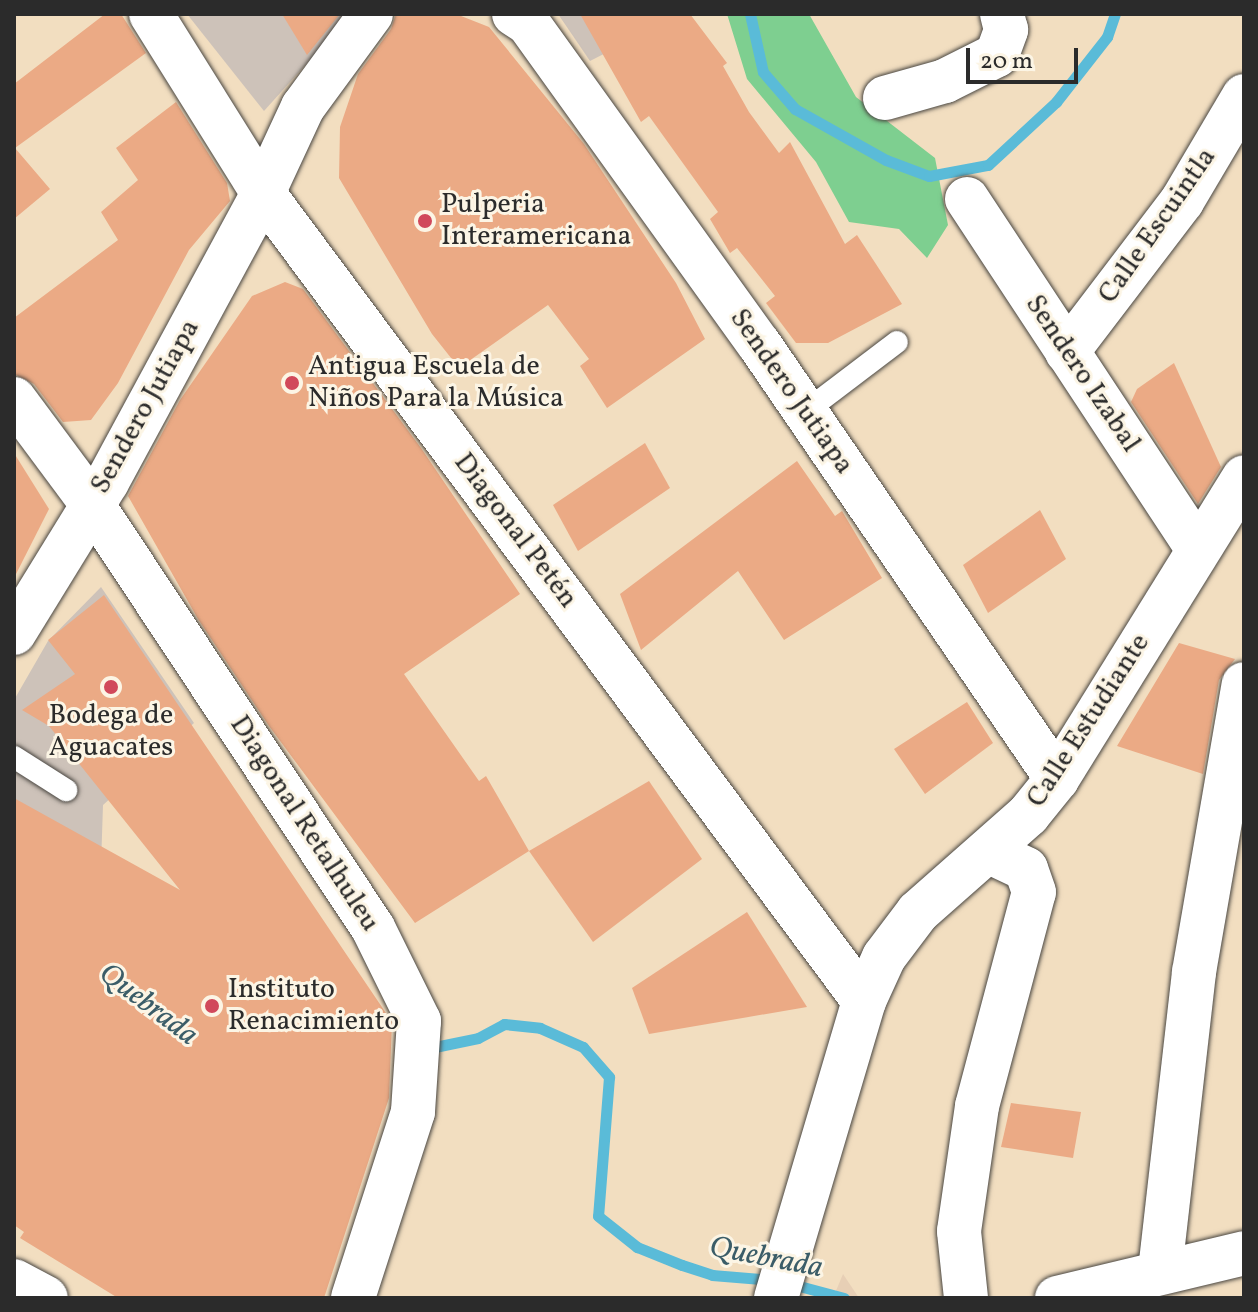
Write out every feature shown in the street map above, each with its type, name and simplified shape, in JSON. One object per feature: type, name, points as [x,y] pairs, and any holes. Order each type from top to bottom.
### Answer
[{"type":"street","name":"Diagonal Petén","points":[[151,14],[263,193],[864,1001]]},
{"type":"street","name":"Sendero Jutiapa","points":[[14,633],[92,504],[263,193],[303,107],[371,14]]},
{"type":"street","name":"Sendero Jutiapa","points":[[514,14],[528,23],[806,411],[1057,779]]},
{"type":"street","points":[[885,98],[945,81],[997,55],[1006,30],[1002,14]]},
{"type":"street","name":"Calle Escuintla","points":[[1067,352],[1182,201],[1244,96]]},
{"type":"street","name":"Sendero Izabal","points":[[967,199],[1198,549]]},
{"type":"street","name":"Diagonal Retalhuleu","points":[[14,399],[92,504],[373,928],[419,1021],[413,1112],[353,1298]]},
{"type":"street","name":"Calle Estudiante","points":[[776,1298],[864,1001],[884,957],[918,912],[1028,815],[1057,779],[1244,477]]},
{"type":"street","points":[[1160,1271],[1194,972],[1244,684]]},
{"type":"street","points":[[966,1298],[959,1231],[977,1106],[1034,892],[1026,869],[988,851]]},
{"type":"street","points":[[1057,1298],[1244,1253]]},
{"type":"street","points":[[14,1281],[46,1298]]},
{"type":"lane","points":[[806,411],[897,342]]},
{"type":"lane","points":[[14,757],[66,790]]},
{"type":"shaded area","points":[[187,14],[351,14],[264,111]]},
{"type":"shaded area","points":[[558,14],[682,14],[590,61]]},
{"type":"shaded area","points":[[101,587],[194,723],[103,805],[99,926],[14,876],[14,700],[48,641]]},
{"type":"shaded area","points":[[843,1274],[859,1298],[833,1298]]},
{"type":"green space","points":[[727,14],[809,14],[856,97],[935,158],[948,225],[927,258],[899,229],[849,222],[816,162],[747,79]]},
{"type":"building","points":[[105,14],[121,14],[146,53],[15,148],[50,189],[14,219],[14,84]]},
{"type":"building","points":[[282,14],[340,14],[307,55]]},
{"type":"building","points":[[396,14],[456,14],[489,27],[584,144],[676,283],[705,339],[607,408],[580,366],[589,359],[548,305],[459,368],[432,334],[339,178],[340,127],[358,74],[391,29]]},
{"type":"building","points":[[580,14],[690,14],[727,63],[723,66],[749,112],[779,153],[790,142],[845,244],[857,235],[902,304],[828,343],[796,343],[766,303],[775,296],[737,248],[730,253],[710,219],[718,212],[649,116],[641,122]]},
{"type":"building","points":[[176,102],[227,183],[230,201],[189,250],[118,383],[91,420],[63,422],[34,384],[14,374],[14,318],[118,240],[101,212],[138,180],[116,148]]},
{"type":"building","points":[[285,282],[303,289],[421,448],[520,594],[404,674],[479,781],[486,776],[529,851],[415,923],[269,726],[198,619],[128,496],[180,400],[252,296]]},
{"type":"building","points":[[1174,363],[1221,467],[1198,504],[1131,402],[1137,389]]},
{"type":"building","points":[[645,443],[670,488],[578,551],[553,505]]},
{"type":"building","points":[[14,453],[49,509],[14,578]]},
{"type":"building","points":[[797,461],[835,516],[842,511],[882,578],[784,640],[738,571],[641,650],[620,594]]},
{"type":"building","points":[[1040,510],[1066,559],[988,613],[963,565]]},
{"type":"building","name":"Instituto Renacimiento","points":[[104,595],[392,1022],[389,1098],[324,1298],[118,1298],[20,1238],[24,1232],[14,1225],[14,798],[180,890],[49,726],[22,710],[75,674],[48,640]]},
{"type":"building","points":[[1179,643],[1235,659],[1219,680],[1203,774],[1117,746]]},
{"type":"building","points":[[967,702],[993,743],[925,794],[894,749]]},
{"type":"building","points":[[649,781],[702,859],[593,942],[529,851]]},
{"type":"building","points":[[747,912],[807,1007],[649,1034],[632,988]]},
{"type":"building","points":[[1011,1103],[1081,1112],[1073,1158],[1001,1147]]},
{"type":"waterway","points":[[750,14],[763,72],[795,109],[886,160],[929,176],[988,165],[1056,102],[1107,37],[1115,14]]},
{"type":"waterway","name":"Quebrada","points":[[425,1049],[478,1038],[504,1024],[540,1028],[583,1047],[609,1077],[598,1216],[637,1247],[682,1265],[712,1275],[771,1280]]},
{"type":"waterway","name":"Quebrada","points":[[788,1283],[844,1298]]},
{"type":"place","name":"Pulperia Interamericana","points":[[425,221]]},
{"type":"place","name":"Antigua Escuela de Niños Para la Música","points":[[292,383]]},
{"type":"place","name":"Bodega de Aguacates","points":[[111,687]]},
{"type":"place","name":"Instituto Renacimiento","points":[[212,1006]]}]
